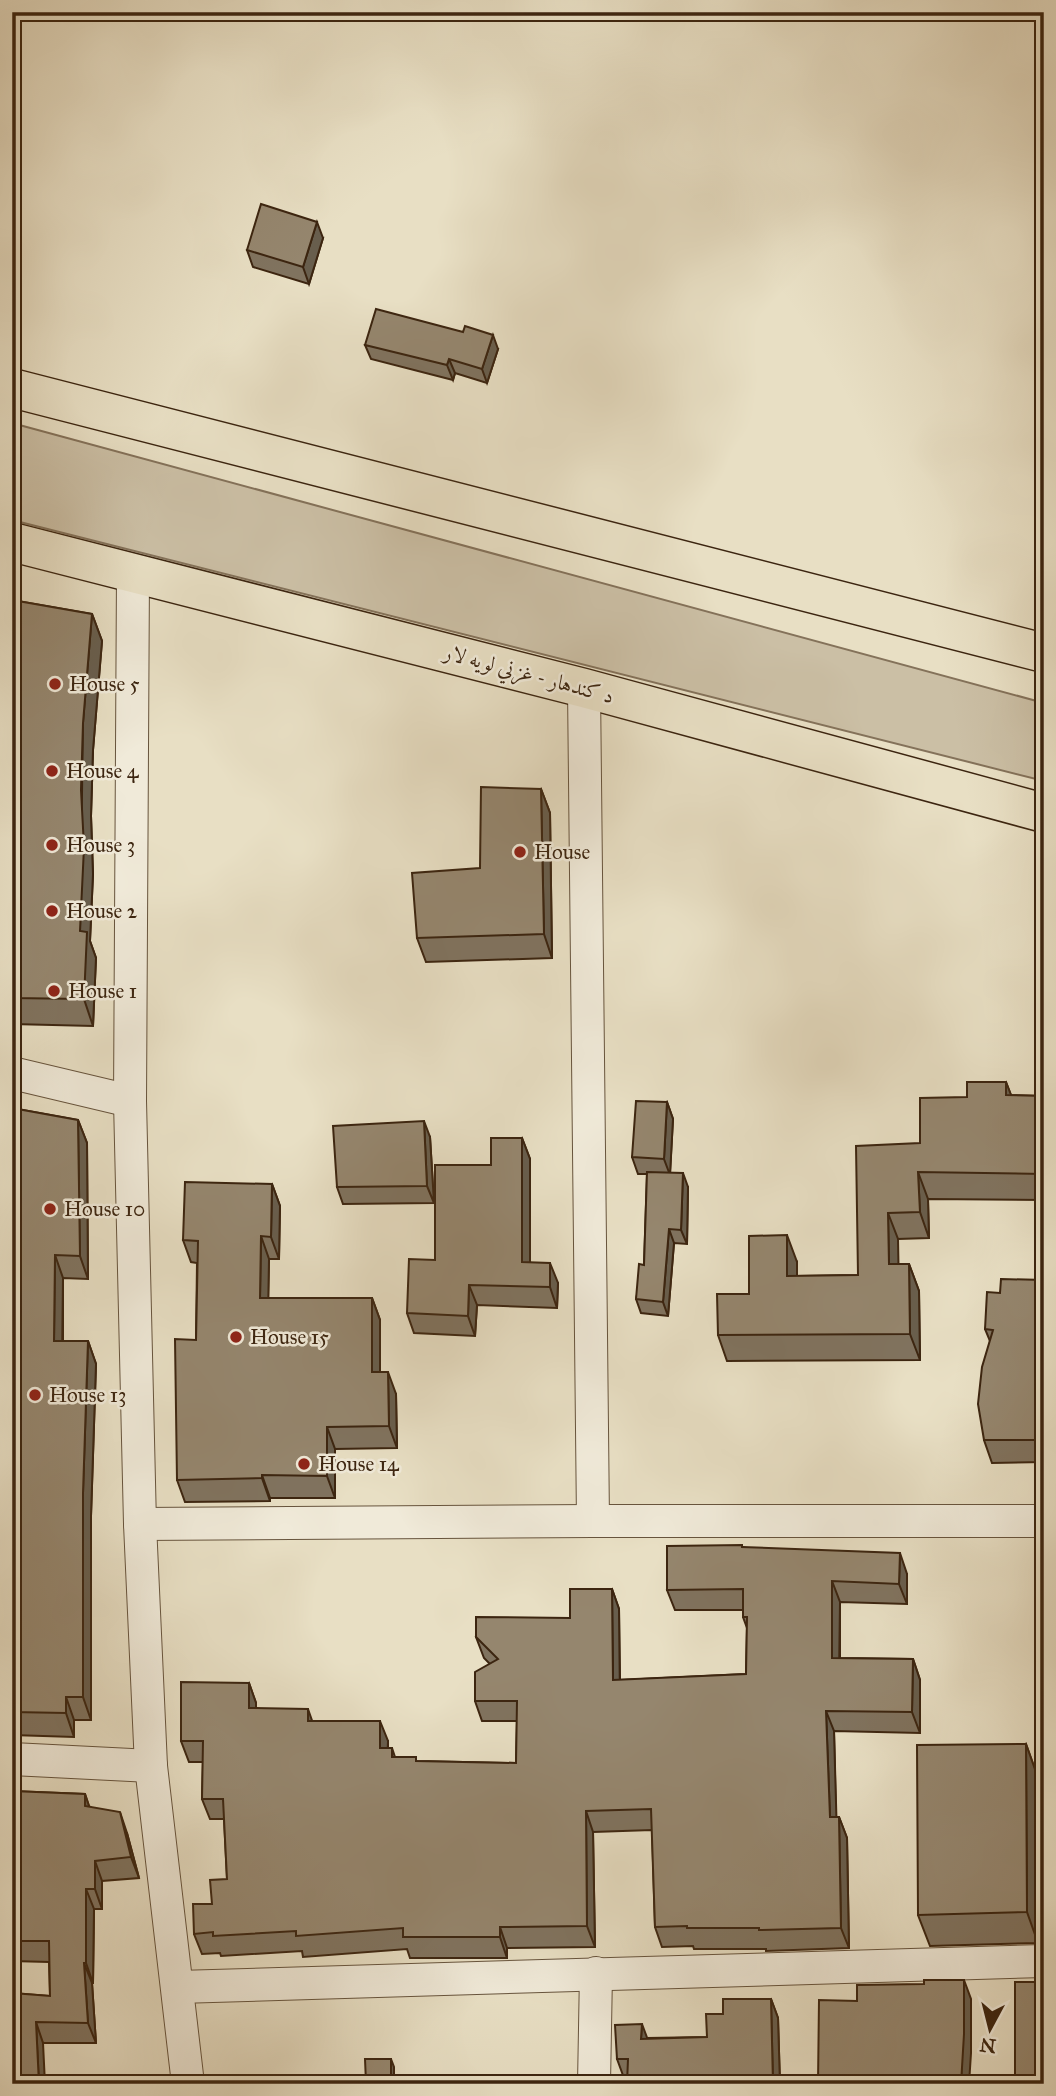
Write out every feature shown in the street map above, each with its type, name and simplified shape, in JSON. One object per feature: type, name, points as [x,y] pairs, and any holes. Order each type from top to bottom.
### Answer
[{"type":"highway","points":[[12,388],[1044,653]]},
{"type":"highway","name":"د کندهار - غزني لويه لار","points":[[12,542],[584,688],[1044,813]]},
{"type":"street","points":[[133,573],[130,1101],[140,1524],[151,1766],[188,2084]]},
{"type":"street","points":[[584,688],[593,1521]]},
{"type":"street","points":[[12,1073],[130,1101]]},
{"type":"street","points":[[140,1524],[1044,1521]]},
{"type":"street","points":[[12,1759],[151,1766]]},
{"type":"street","points":[[178,1987],[1044,1961]]},
{"type":"street","points":[[594,2084],[596,1973]]},
{"type":"shaded area","points":[[12,423],[1044,703],[1044,781],[12,520]]},
{"type":"building","points":[[261,204],[317,222],[303,267],[247,250]]},
{"type":"building","points":[[376,309],[463,332],[465,326],[493,335],[482,369],[449,359],[447,365],[365,345]]},
{"type":"building","points":[[12,600],[92,614],[83,723],[81,790],[84,847],[80,931],[87,932],[84,999],[12,998]]},
{"type":"building","name":"House","points":[[481,787],[541,789],[544,934],[417,938],[412,873],[480,868]]},
{"type":"building","points":[[967,1082],[1006,1082],[1006,1095],[1044,1096],[1044,1174],[918,1172],[920,1212],[888,1213],[889,1264],[909,1264],[910,1334],[718,1335],[717,1294],[749,1294],[749,1236],[787,1235],[787,1276],[858,1275],[856,1146],[920,1143],[920,1098],[967,1097]]},
{"type":"building","points":[[636,1101],[667,1102],[664,1159],[632,1157]]},
{"type":"building","points":[[12,1108],[78,1120],[80,1256],[55,1255],[54,1341],[88,1341],[83,1493],[83,1697],[66,1697],[66,1713],[12,1712]]},
{"type":"building","points":[[424,1121],[427,1186],[337,1187],[333,1126]]},
{"type":"building","points":[[491,1138],[522,1138],[522,1262],[550,1263],[550,1287],[469,1285],[468,1316],[407,1313],[409,1259],[435,1260],[435,1165],[491,1165]]},
{"type":"building","points":[[647,1172],[683,1173],[681,1230],[669,1229],[663,1302],[636,1299],[639,1264],[644,1265]]},
{"type":"building","points":[[185,1182],[272,1184],[271,1237],[261,1236],[260,1298],[372,1298],[372,1372],[388,1372],[389,1426],[327,1427],[327,1476],[262,1475],[262,1478],[177,1480],[175,1339],[196,1340],[198,1241],[183,1240]]},
{"type":"building","points":[[1001,1279],[1044,1280],[1044,1440],[984,1440],[978,1404],[982,1367],[993,1330],[985,1329],[987,1292],[1000,1293]]},
{"type":"building","points":[[742,1545],[900,1553],[899,1584],[832,1581],[832,1658],[913,1659],[912,1712],[826,1711],[830,1817],[839,1817],[841,1928],[759,1930],[655,1927],[651,1809],[586,1811],[587,1926],[500,1927],[500,1937],[403,1937],[403,1928],[296,1936],[296,1931],[213,1936],[213,1932],[194,1934],[193,1904],[212,1904],[210,1880],[227,1879],[223,1799],[202,1799],[203,1741],[181,1741],[181,1682],[249,1683],[249,1708],[308,1709],[308,1721],[380,1721],[380,1748],[392,1748],[392,1757],[416,1757],[416,1761],[516,1763],[517,1701],[475,1701],[475,1672],[498,1659],[476,1637],[476,1617],[570,1618],[570,1589],[612,1589],[613,1680],[746,1674],[747,1617],[743,1617],[743,1589],[667,1590],[667,1546]]},
{"type":"building","points":[[1026,1744],[1027,1912],[918,1915],[917,1745]]},
{"type":"building","points":[[12,1791],[85,1794],[85,1806],[120,1812],[131,1857],[95,1861],[95,1889],[86,1889],[84,1963],[88,2023],[36,2022],[39,2084],[12,2084],[12,1993],[50,1996],[49,1941],[12,1941]]},
{"type":"building","points":[[924,1980],[964,1980],[961,2084],[818,2084],[819,2000],[857,2001],[857,1985],[924,1984]]},
{"type":"building","points":[[1015,1982],[1044,1982],[1044,2084],[1015,2084]]},
{"type":"building","points":[[723,1999],[771,1999],[773,2084],[627,2084],[628,2059],[617,2059],[615,2025],[642,2024],[641,2039],[707,2037],[706,2014],[723,2014]]},
{"type":"building","points":[[365,2059],[391,2059],[391,2083],[366,2083]]},
{"type":"building","points":[[505,2076],[546,2077],[546,2084],[505,2084]]},
{"type":"place","name":"House 5","points":[[55,684]]},
{"type":"place","name":"House 4","points":[[52,771]]},
{"type":"place","name":"House 3","points":[[52,845]]},
{"type":"place","name":"House","points":[[520,852]]},
{"type":"place","name":"House 2","points":[[52,911]]},
{"type":"place","name":"House 1","points":[[54,991]]},
{"type":"place","name":"House 10","points":[[50,1209]]},
{"type":"place","name":"House 15","points":[[236,1337]]},
{"type":"place","name":"House 13","points":[[35,1395]]},
{"type":"place","name":"House 14","points":[[304,1464]]}]
